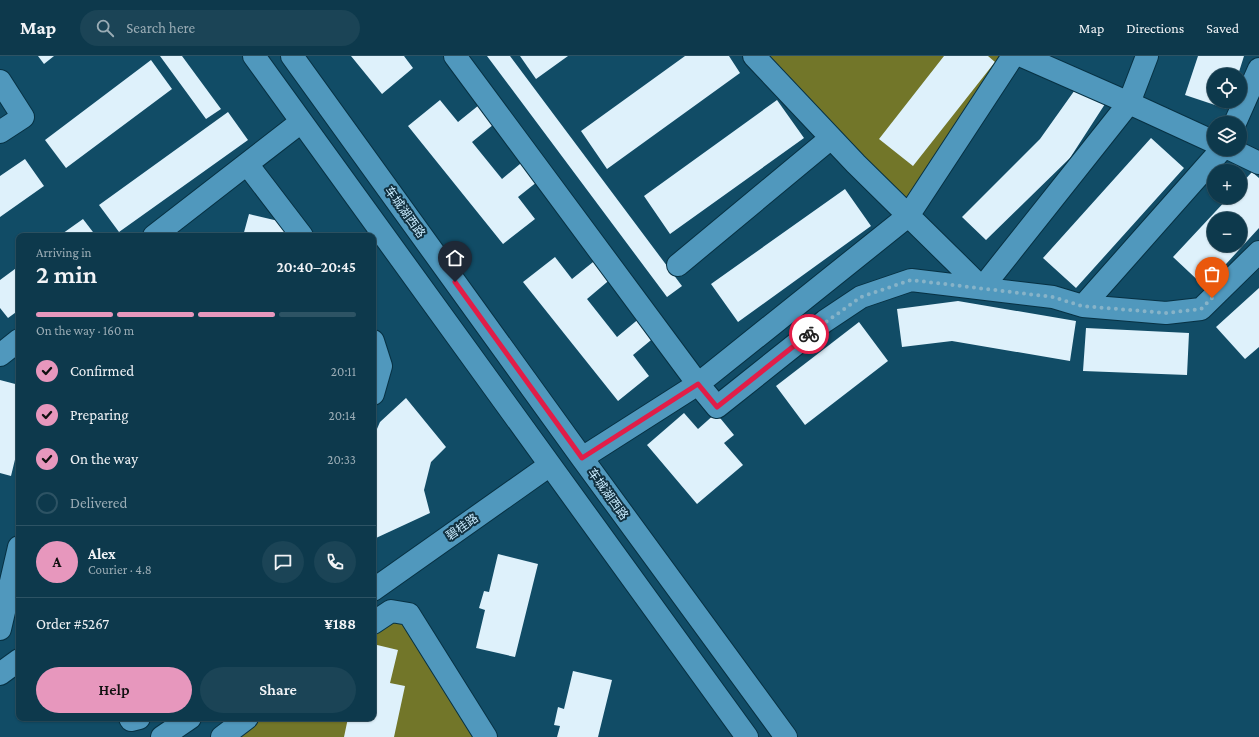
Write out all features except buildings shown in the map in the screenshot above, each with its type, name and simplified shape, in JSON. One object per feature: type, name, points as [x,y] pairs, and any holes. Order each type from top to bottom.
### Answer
[{"type":"street","points":[[254,56],[747,737]]},
{"type":"street","name":"车城湖西路","points":[[292,56],[582,458],[786,737]]},
{"type":"street","points":[[454,56],[698,384],[717,407],[825,321],[861,297],[911,280],[1053,297],[1082,306],[1166,313],[1201,309],[1259,252]]},
{"type":"street","points":[[754,56],[831,138],[982,288]]},
{"type":"street","points":[[582,458],[698,384],[908,216],[1013,56]]},
{"type":"street","points":[[1022,56],[1207,139]]},
{"type":"street","points":[[982,288],[1130,103],[1147,56]]},
{"type":"street","points":[[1238,116],[1259,69]]},
{"type":"street","points":[[0,80],[23,117],[0,132]]},
{"type":"street","points":[[158,233],[301,122]]},
{"type":"street","points":[[678,265],[831,138]]},
{"type":"street","points":[[1082,306],[1216,156]]},
{"type":"street","points":[[1244,156],[1259,163]]},
{"type":"street","points":[[247,164],[300,233]]},
{"type":"street","points":[[0,355],[16,342]]},
{"type":"street","points":[[376,350],[381,366],[376,384]]},
{"type":"street","name":"碧桂路","points":[[376,588],[550,465]]},
{"type":"street","points":[[0,629],[16,560]]},
{"type":"street","points":[[376,621],[391,611],[409,614],[486,737]]},
{"type":"street","points":[[0,674],[16,662]]},
{"type":"street","points":[[162,737],[186,721]]},
{"type":"street","points":[[222,737],[243,721]]},
{"type":"green space","points":[[754,56],[1013,56],[908,216]]},
{"type":"green space","points":[[409,614],[486,737],[222,737],[243,721],[376,721],[376,623]]},
{"type":"way so far","points":[[809,334],[825,321],[861,297],[911,280],[1053,297],[1082,306],[1166,313],[1201,309],[1212,298]]},
{"type":"route","points":[[455,282],[582,458],[698,384],[717,407],[809,334]]}]
